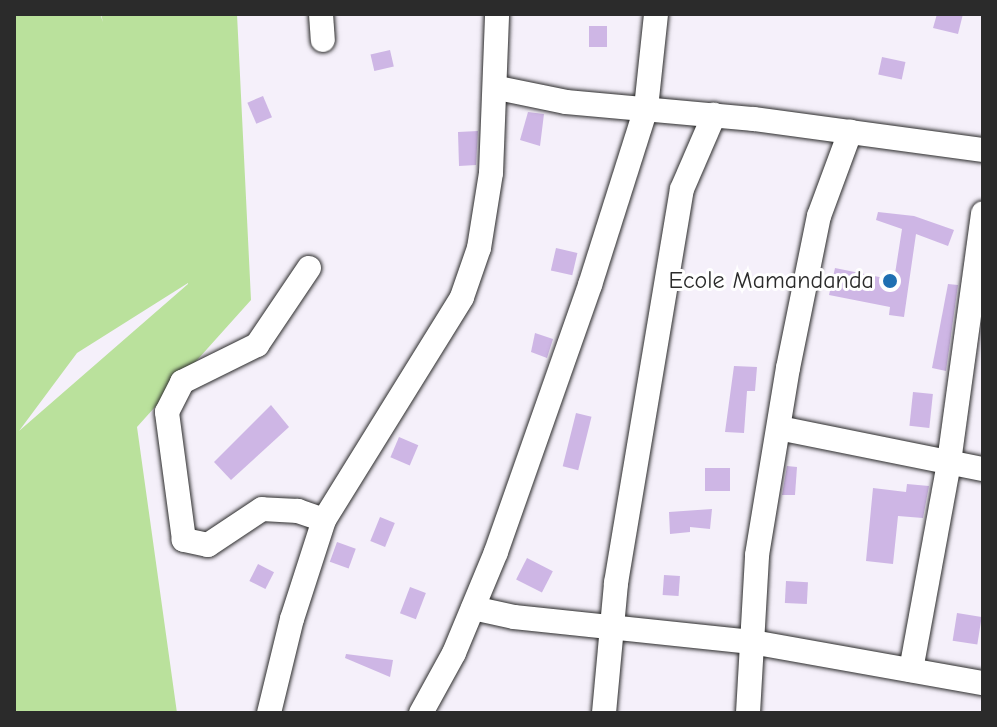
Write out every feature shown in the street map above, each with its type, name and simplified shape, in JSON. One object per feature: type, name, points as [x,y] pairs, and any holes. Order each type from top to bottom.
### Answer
[{"type":"street","points":[[321,14],[323,40]]},
{"type":"street","points":[[269,713],[292,619],[324,520],[462,297],[481,233],[498,88],[497,14]]},
{"type":"street","points":[[421,713],[473,608],[590,285],[646,108],[656,14]]},
{"type":"street","points":[[498,88],[566,102],[714,115],[983,150]]},
{"type":"street","points":[[604,713],[616,583],[682,189],[714,115]]},
{"type":"street","points":[[748,713],[757,555],[779,428],[819,216],[850,132]]},
{"type":"street","points":[[911,670],[949,462],[983,213]]},
{"type":"street","points":[[309,268],[257,345],[182,382],[167,412],[184,540],[208,545],[262,509],[298,511],[324,520]]},
{"type":"street","points":[[779,428],[983,469]]},
{"type":"street","points":[[473,608],[514,617],[752,642],[983,683]]},
{"type":"green space","points":[[14,14],[100,14],[103,22],[101,14],[237,14],[251,300],[137,427],[177,713],[14,713]],"holes":[[[188,284],[19,431],[77,353]]]},
{"type":"building","points":[[937,14],[963,14],[958,34],[933,28]]},
{"type":"building","points":[[589,26],[607,26],[607,47],[589,47]]},
{"type":"building","points":[[390,50],[394,67],[374,71],[371,54]]},
{"type":"building","points":[[882,57],[905,62],[902,80],[878,75]]},
{"type":"building","points":[[263,96],[272,117],[256,124],[247,103]]},
{"type":"building","points":[[528,112],[544,114],[540,146],[520,140]]},
{"type":"building","points":[[478,131],[476,165],[459,166],[458,132]]},
{"type":"building","points":[[878,212],[914,216],[954,230],[948,246],[916,234],[904,317],[889,315],[890,307],[829,295],[835,268],[894,280],[902,229],[876,220]]},
{"type":"building","points":[[556,248],[577,253],[572,275],[551,270]]},
{"type":"building","points":[[948,284],[958,285],[946,371],[932,368]]},
{"type":"building","points":[[535,333],[553,339],[547,358],[531,352]]},
{"type":"building","points":[[734,366],[757,367],[755,391],[747,391],[744,433],[725,432]]},
{"type":"building","points":[[913,392],[933,394],[929,428],[909,426]]},
{"type":"building","points":[[271,405],[289,427],[231,480],[214,462]]},
{"type":"building","points":[[576,413],[592,417],[578,470],[563,466]]},
{"type":"building","points":[[399,437],[418,445],[410,465],[390,457]]},
{"type":"building","points":[[787,466],[797,467],[795,495],[782,495]]},
{"type":"building","points":[[705,468],[730,468],[730,491],[705,491]]},
{"type":"building","points":[[907,484],[929,486],[923,518],[898,516],[893,564],[866,561],[873,488],[906,492]]},
{"type":"building","points":[[712,509],[710,529],[690,527],[690,532],[670,534],[669,512]]},
{"type":"building","points":[[380,517],[395,523],[385,547],[370,541]]},
{"type":"building","points":[[337,542],[356,549],[349,569],[330,562]]},
{"type":"building","points":[[527,558],[553,571],[542,593],[516,579]]},
{"type":"building","points":[[258,564],[274,572],[265,589],[249,581]]},
{"type":"building","points":[[664,575],[680,576],[679,596],[663,595]]},
{"type":"building","points":[[786,581],[808,582],[807,604],[785,603]]},
{"type":"building","points":[[410,587],[426,593],[416,619],[400,613]]},
{"type":"building","points":[[957,613],[982,617],[977,645],[953,641]]},
{"type":"building","points":[[346,654],[393,660],[390,677],[345,658]]},
{"type":"place","name":"Ecole Mamandanda","points":[[890,281]]}]
